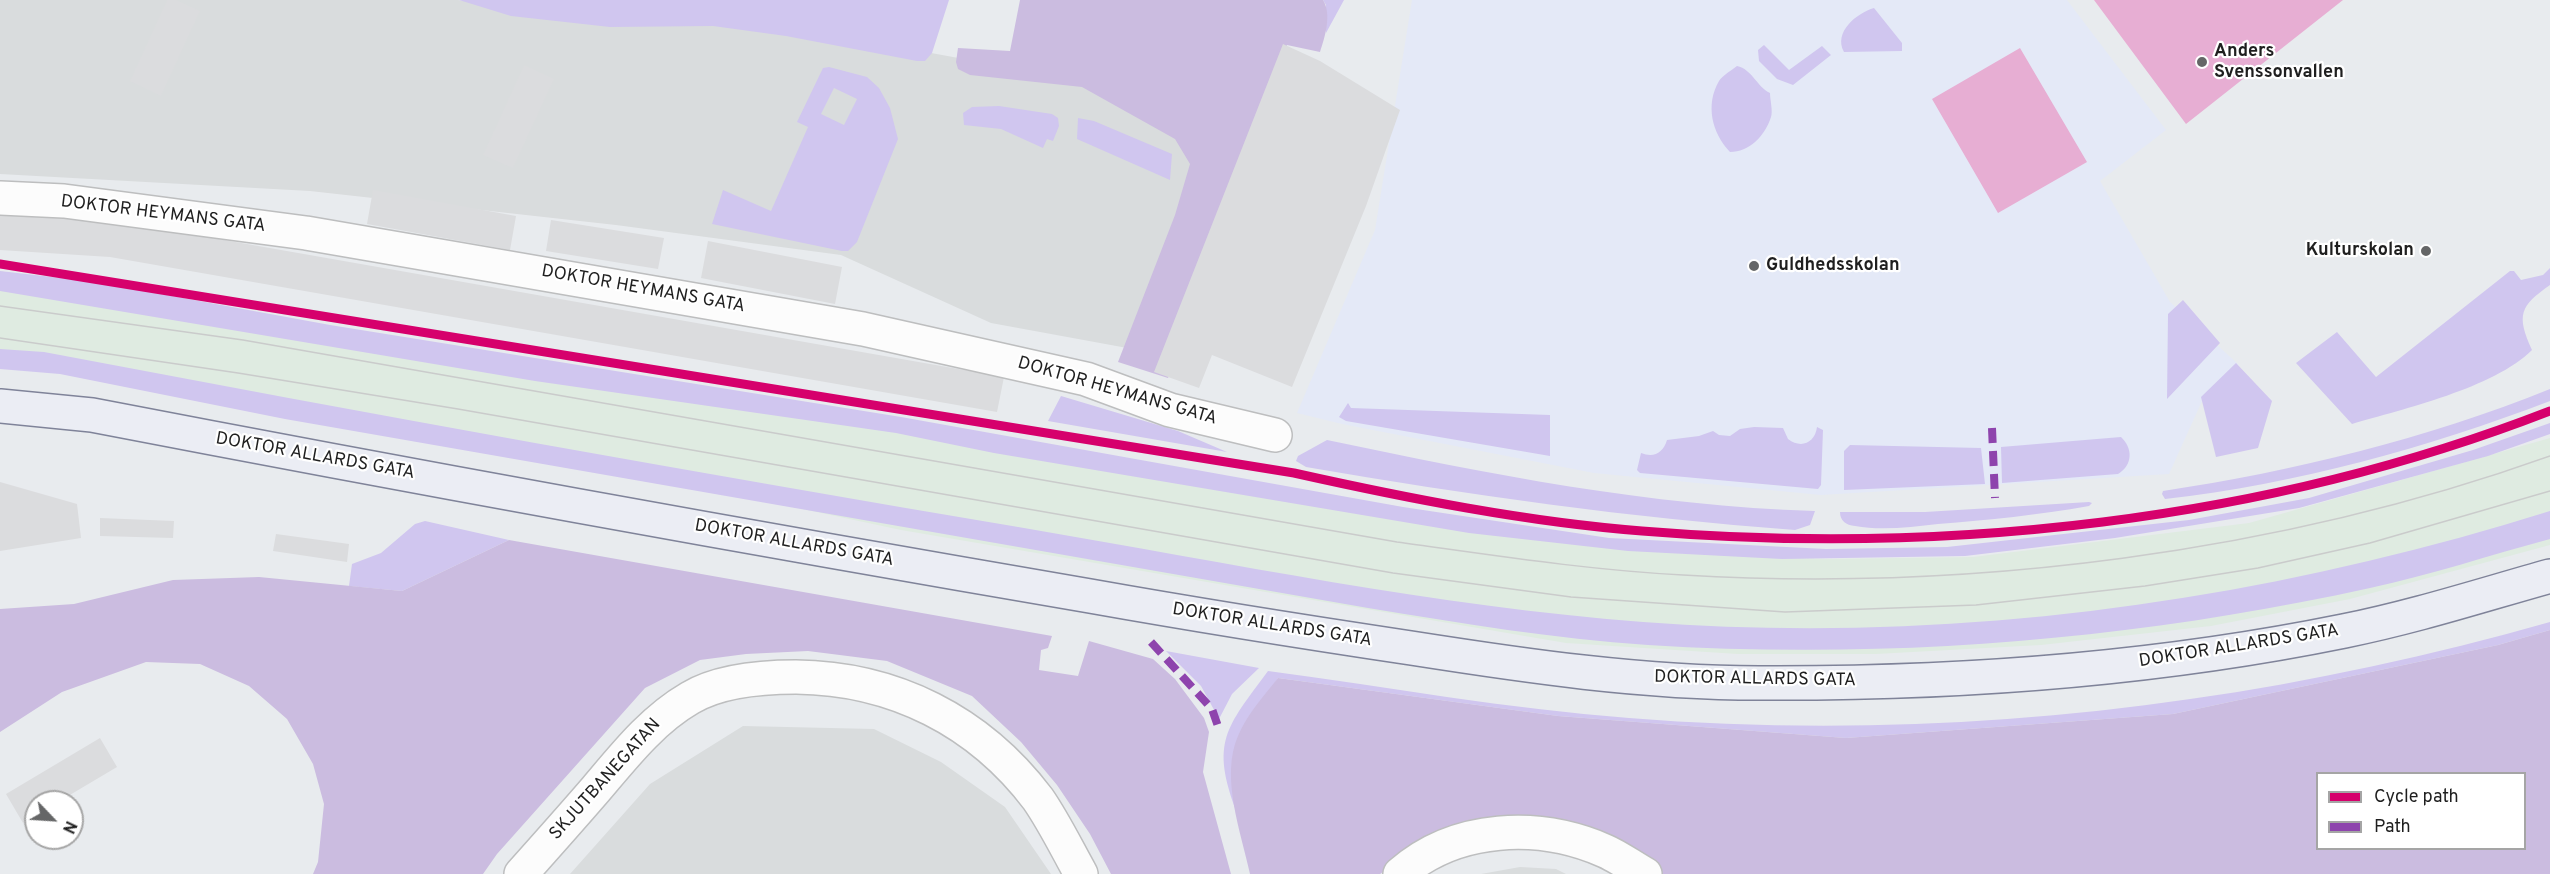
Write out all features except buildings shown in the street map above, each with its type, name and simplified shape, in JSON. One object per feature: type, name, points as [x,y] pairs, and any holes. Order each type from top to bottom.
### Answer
[{"type":"street","name":"DOKTOR HEYMANS GATA","points":[[0,198],[64,201],[306,233],[863,329],[1086,379],[1170,410],[1275,435]]},
{"type":"street","name":"DOKTOR ALLARDS GATA","points":[[0,406],[92,415],[685,525],[1244,623],[1490,660],[1670,679],[1752,683],[1910,682],[2067,672],[2215,653],[2343,632],[2550,576]]},
{"type":"street","name":"SKJUTBANEGATAN","points":[[521,874],[628,750],[666,714],[692,696],[727,685],[773,677],[795,677],[849,681],[904,696],[943,714],[971,731],[994,751],[1038,800],[1081,874]]},
{"type":"street","points":[[1400,874],[1433,852],[1475,835],[1516,831],[1561,837],[1605,851],[1645,874]]},
{"type":"shaded area","points":[[0,0],[458,0],[517,9],[702,15],[893,46],[1073,79],[1206,137],[1149,352],[991,323],[841,255],[616,225],[310,191],[0,174]]},
{"type":"shaded area","points":[[167,0],[176,0],[200,11],[161,96],[130,81]]},
{"type":"shaded area","points":[[459,0],[949,0],[932,53],[925,61],[917,61],[786,36],[713,26],[610,27],[511,16]]},
{"type":"shaded area","points":[[1020,0],[1323,0],[1326,6],[1327,26],[1320,52],[1287,45],[1160,364],[1172,369],[1168,378],[1118,362],[1175,215],[1190,164],[1175,139],[1082,87],[970,75],[958,69],[956,62],[958,48],[1010,51]]},
{"type":"shaded area","points":[[1323,0],[1344,0],[1326,33],[1326,5]]},
{"type":"shaded area","name":"Guldhedsskolan","points":[[1412,0],[2067,0],[2166,130],[2100,181],[2170,302],[2239,365],[2202,401],[2169,474],[1821,495],[1594,473],[1342,424],[1297,413],[1375,230]]},
{"type":"shaded area","name":"Anders Svenssonvallen","points":[[2094,0],[2343,0],[2186,124]]},
{"type":"shaded area","points":[[1874,8],[1902,43],[1902,51],[1844,52],[1841,45],[1842,37],[1848,24]]},
{"type":"shaded area","points":[[1283,44],[1320,61],[1400,110],[1366,206],[1292,387],[1212,355],[1199,388],[1154,372]]},
{"type":"shaded area","points":[[1764,45],[1789,70],[1822,46],[1831,55],[1793,85],[1777,79],[1759,61],[1758,50]]},
{"type":"shaded area","points":[[2020,48],[2087,162],[1998,213],[1932,99]]},
{"type":"shaded area","points":[[524,65],[554,79],[513,168],[483,155]]},
{"type":"shaded area","points":[[1737,66],[1747,71],[1761,87],[1770,93],[1772,115],[1765,130],[1755,142],[1744,149],[1730,152],[1715,128],[1712,118],[1712,100],[1719,81]]},
{"type":"shaded area","points":[[829,67],[867,77],[879,88],[890,108],[898,139],[857,242],[848,251],[842,251],[712,224],[723,190],[771,211],[808,127],[797,122],[823,68]],"holes":[[[834,88],[857,99],[844,125],[821,114]]]},
{"type":"shaded area","points":[[999,106],[1052,114],[1058,118],[1059,126],[1053,141],[1047,139],[1043,148],[1001,129],[964,125],[963,113],[972,107]]},
{"type":"shaded area","points":[[1078,118],[1094,121],[1172,154],[1170,180],[1077,139]]},
{"type":"shaded area","points":[[373,190],[516,216],[510,250],[367,224]]},
{"type":"shaded area","points":[[0,214],[116,221],[1004,377],[997,412],[110,257],[0,250]]},
{"type":"shaded area","points":[[551,220],[664,238],[658,269],[546,251]]},
{"type":"shaded area","points":[[708,241],[842,267],[835,304],[701,278]]},
{"type":"shaded area","points":[[2550,268],[2550,285],[2532,299],[2524,312],[2524,328],[2532,350],[2495,375],[2447,396],[2352,424],[2296,363],[2337,332],[2376,377],[2510,271],[2514,271],[2521,280],[2543,275]]},
{"type":"shaded area","points":[[0,271],[282,321],[1678,553],[1827,559],[1973,557],[2249,523],[2550,438],[2550,545],[2350,599],[2211,626],[2041,645],[1876,654],[1738,654],[1566,643],[901,530],[427,429],[89,372],[0,366]]},
{"type":"shaded area","points":[[0,271],[96,282],[330,325],[901,417],[1403,507],[1609,538],[1826,549],[1947,547],[2189,520],[2309,498],[2473,450],[2550,423],[2550,434],[2488,456],[2299,508],[2115,538],[1965,556],[1782,559],[1628,551],[1469,533],[994,453],[896,433],[535,381],[0,291]]},
{"type":"shaded area","points":[[2183,300],[2220,343],[2167,399],[2168,314]]},
{"type":"shaded area","points":[[0,349],[44,352],[534,443],[1333,582],[1487,605],[1643,622],[1758,628],[1873,627],[1988,621],[2102,610],[2215,593],[2328,570],[2439,543],[2550,511],[2550,539],[2370,588],[2192,621],[2102,633],[2011,642],[1830,650],[1648,645],[1543,635],[1368,608],[285,419],[60,374],[0,369]]},
{"type":"shaded area","points":[[2236,363],[2272,401],[2258,448],[2216,457],[2201,397]]},
{"type":"shaded area","points":[[2550,389],[2550,401],[2457,434],[2361,462],[2264,484],[2165,499],[2162,494],[2163,491],[2262,474],[2360,451],[2456,423]]},
{"type":"shaded area","points":[[1061,396],[1178,431],[1227,452],[1048,421]]},
{"type":"shaded area","points":[[1348,403],[1351,408],[1550,415],[1550,456],[1346,421],[1339,417]]},
{"type":"shaded area","points":[[1817,427],[1823,430],[1821,485],[1818,489],[1640,473],[1637,470],[1641,453],[1654,455],[1663,448],[1667,440],[1699,436],[1713,431],[1719,435],[1730,436],[1740,429],[1783,428],[1788,439],[1798,444],[1807,443],[1816,433]]},
{"type":"shaded area","points":[[2121,437],[2128,446],[2130,456],[2126,466],[2118,474],[2002,483],[2001,447]]},
{"type":"shaded area","points":[[1327,440],[1448,465],[1631,495],[1692,503],[1815,511],[1810,525],[1795,530],[1734,525],[1489,496],[1306,467],[1296,461],[1298,456]]},
{"type":"shaded area","points":[[1850,445],[1981,448],[1985,484],[1844,490],[1844,451]]},
{"type":"shaded area","points":[[0,482],[77,504],[81,538],[0,551]]},
{"type":"shaded area","points":[[2092,503],[2089,506],[2051,512],[1896,528],[1849,525],[1842,520],[1840,515],[1840,512],[1925,512]]},
{"type":"shaded area","points":[[100,518],[174,521],[173,538],[100,536]]},
{"type":"shaded area","points":[[425,521],[509,540],[402,591],[349,586],[352,564],[381,553],[415,524]]},
{"type":"shaded area","points":[[276,534],[349,544],[347,562],[273,551]]},
{"type":"shaded area","points":[[509,540],[1052,636],[1048,648],[1041,650],[1039,670],[1078,676],[1089,641],[1153,659],[1175,679],[1204,718],[1209,732],[1203,772],[1231,874],[1111,874],[1090,834],[1057,785],[1021,742],[972,696],[887,661],[808,651],[746,654],[700,660],[645,688],[497,854],[483,874],[313,874],[318,862],[324,804],[313,764],[287,719],[249,686],[200,664],[146,662],[62,692],[0,732],[0,609],[74,604],[173,580],[259,577],[402,591]]},
{"type":"shaded area","points":[[2550,622],[2550,630],[2498,645],[2173,714],[1846,738],[1558,716],[1278,678],[1233,756],[1232,787],[1237,813],[1225,769],[1224,752],[1233,722],[1268,671],[1584,714],[1745,725],[1861,726],[1978,721],[2094,711],[2209,696],[2324,676],[2438,652]]},
{"type":"shaded area","points":[[2550,630],[2550,874],[1657,874],[1594,833],[1427,840],[1380,874],[1250,874],[1232,787],[1233,752],[1238,736],[1251,713],[1278,678],[1558,716],[1846,738],[2173,714],[2498,645]]},
{"type":"shaded area","points":[[1166,651],[1259,668],[1232,694],[1219,719],[1201,686]]},
{"type":"shaded area","points":[[743,726],[874,729],[941,762],[1005,807],[1051,874],[570,874],[650,784]]},
{"type":"shaded area","points":[[100,738],[117,767],[78,790],[24,790],[23,823],[6,794]]},
{"type":"shaded area","points":[[1520,867],[1556,869],[1566,874],[1481,874]]},
{"type":"tram line","points":[[0,306],[243,340],[1397,542],[1575,566],[1647,573],[1792,579],[1901,577],[2012,570],[2122,558],[2232,541],[2341,518],[2447,490],[2550,456]]},
{"type":"tram line","points":[[0,338],[238,373],[458,409],[1393,573],[1571,597],[1785,612],[1976,605],[2145,586],[2258,568],[2370,543],[2550,491]]},
{"type":"marked path","points":[[1992,428],[1995,498]]},
{"type":"marked path","points":[[1151,642],[1212,709],[1220,732]]},
{"type":"cycle path","points":[[0,264],[1294,473],[1423,500],[1555,522],[1642,531],[1756,538],[1872,538],[1987,533],[2103,522],[2217,504],[2330,480],[2442,449],[2550,411]]},
{"type":"place","name":"Anders Svenssonvallen","points":[[2202,62]]},
{"type":"place","name":"Kulturskolan","points":[[2426,251]]},
{"type":"place","name":"Guldhedsskolan","points":[[1754,266]]}]
